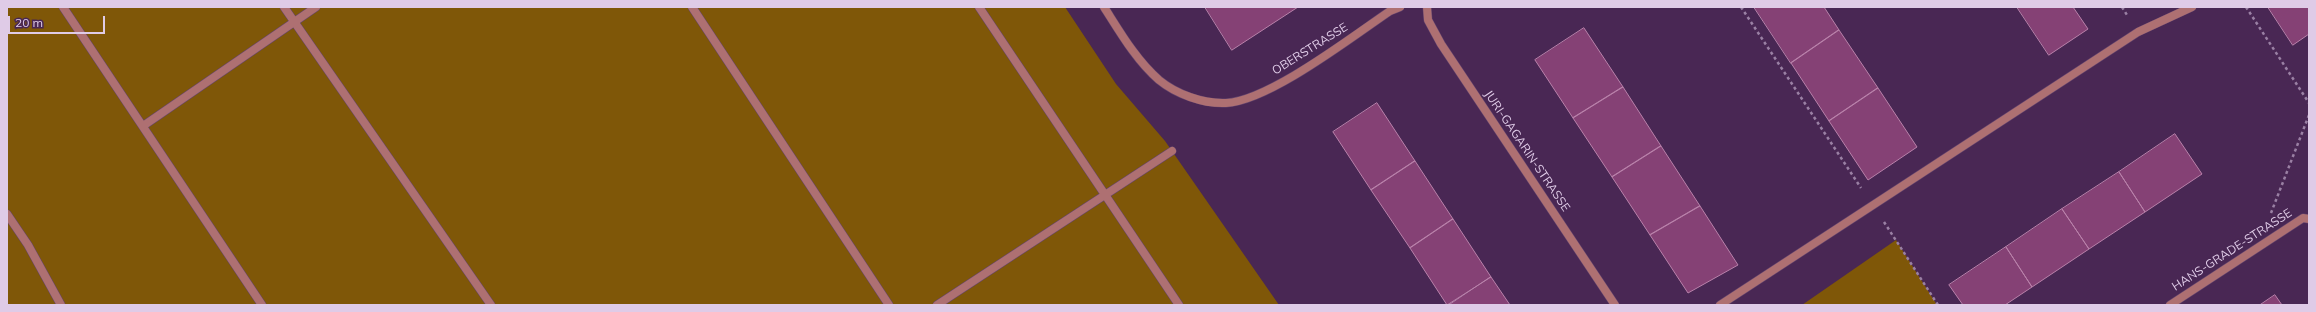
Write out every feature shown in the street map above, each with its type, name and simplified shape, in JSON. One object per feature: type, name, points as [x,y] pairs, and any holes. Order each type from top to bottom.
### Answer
[{"type":"street","points":[[63,7],[262,305]]},
{"type":"street","points":[[284,7],[491,305]]},
{"type":"street","points":[[143,126],[295,23],[316,7]]},
{"type":"street","points":[[692,7],[889,305]]},
{"type":"street","points":[[979,7],[1179,305]]},
{"type":"street","name":"OBERSTRASSE","points":[[1104,7],[1139,59],[1159,80],[1179,93],[1200,99],[1226,103],[1252,98],[1298,73],[1390,11],[1400,7]]},
{"type":"street","name":"JURI-GAGARIN-STRASSE","points":[[1427,7],[1428,20],[1441,44],[1616,305]]},
{"type":"street","points":[[1720,305],[1872,204],[2138,32],[2192,7]]},
{"type":"street","points":[[937,305],[1172,151]]},
{"type":"street","points":[[7,214],[28,245],[61,305]]},
{"type":"street","name":"HANS-GRADE-STRASSE","points":[[2170,305],[2303,218],[2309,220]]},
{"type":"path","points":[[1741,7],[1938,305]]},
{"type":"path","points":[[2246,7],[2309,103]]},
{"type":"path","points":[[2271,239],[2271,211],[2309,115]]},
{"type":"shaded area","points":[[7,7],[1065,7],[1116,84],[1165,141],[1279,305],[7,305]]},
{"type":"shaded area","points":[[1896,240],[1937,305],[1802,305]]},
{"type":"building","points":[[1205,7],[1298,7],[1232,50]]},
{"type":"building","points":[[1754,7],[1824,7],[1839,30],[1791,63]]},
{"type":"building","points":[[2017,7],[2073,7],[2088,29],[2049,55]]},
{"type":"building","points":[[2268,7],[2309,7],[2309,34],[2293,45]]},
{"type":"building","points":[[1584,28],[1623,87],[1573,118],[1535,60]]},
{"type":"building","points":[[1839,30],[1878,88],[1829,121],[1791,63]]},
{"type":"building","points":[[1623,87],[1661,146],[1612,177],[1573,118]]},
{"type":"building","points":[[1878,88],[1917,147],[1868,180],[1829,121]]},
{"type":"building","points":[[1377,103],[1415,161],[1371,190],[1333,132]]},
{"type":"building","points":[[2175,134],[2202,174],[2145,212],[2119,172]]},
{"type":"building","points":[[1661,146],[1700,206],[1650,235],[1612,177]]},
{"type":"building","points":[[1415,161],[1453,219],[1410,248],[1371,190]]},
{"type":"building","points":[[2119,172],[2145,212],[2089,249],[2062,209]]},
{"type":"building","points":[[1700,206],[1738,265],[1688,293],[1650,235]]},
{"type":"building","points":[[2062,209],[2089,249],[2032,287],[2006,247]]},
{"type":"building","points":[[1453,219],[1491,277],[1447,305],[1410,248]]},
{"type":"building","points":[[2006,247],[2032,287],[2005,305],[1963,305],[1949,285]]},
{"type":"building","points":[[1491,277],[1510,305],[1449,305]]},
{"type":"building","points":[[2275,295],[2282,305],[2260,305]]}]
